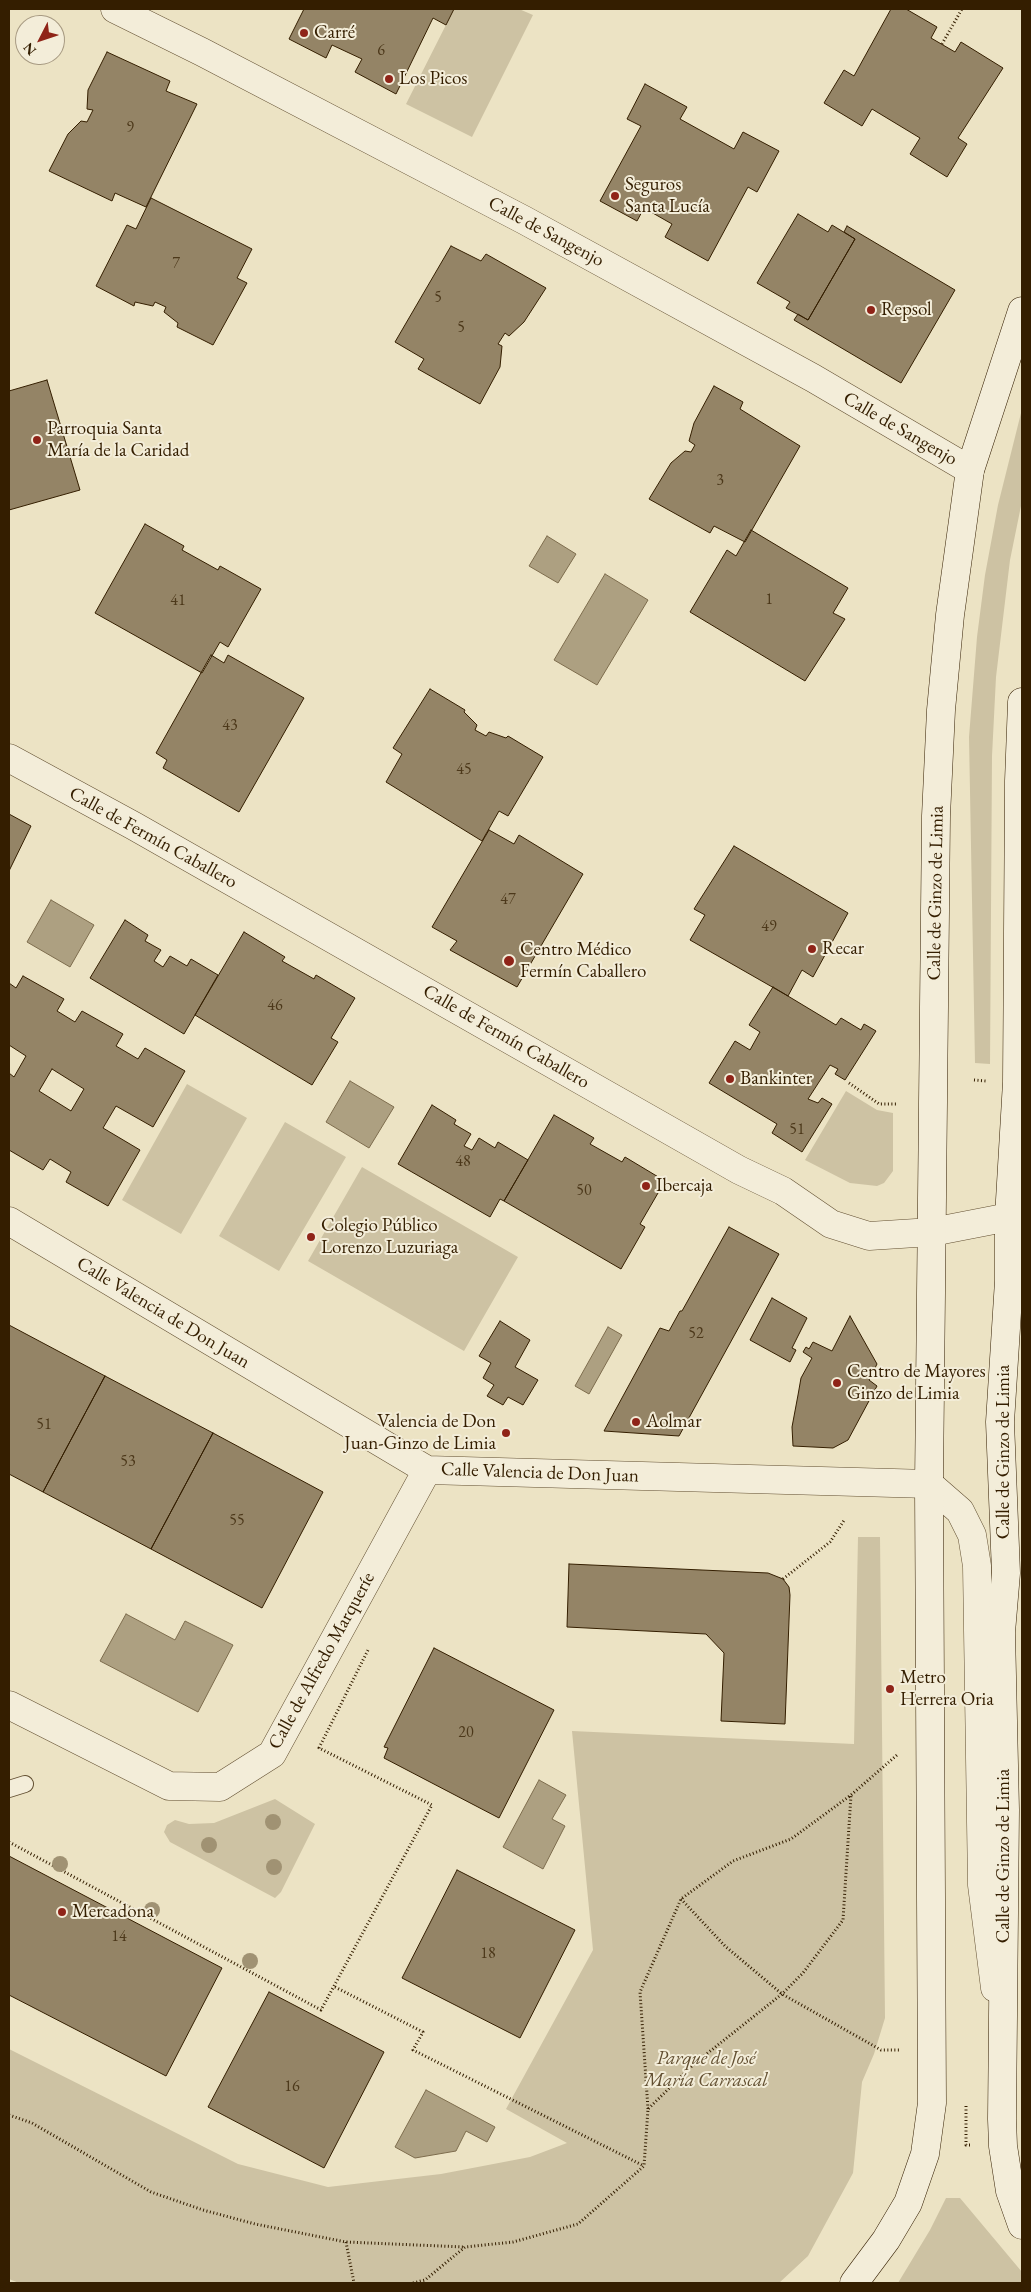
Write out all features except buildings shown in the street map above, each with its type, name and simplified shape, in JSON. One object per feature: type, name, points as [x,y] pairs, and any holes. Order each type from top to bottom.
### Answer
[{"type":"street","name":"Calle de Sangenjo","points":[[115,9],[202,52],[524,220],[813,378],[970,470]]},
{"type":"street","name":"Calle de Ginzo de Limia","points":[[854,2283],[886,2240],[908,2203],[925,2154],[932,2103],[929,1689],[936,816],[950,615],[970,470],[1022,311]]},
{"type":"street","name":"Calle de Ginzo de Limia","points":[[1022,702],[1019,781],[1016,1217],[1009,1281],[1000,1422],[1006,1573],[1001,1632],[1004,1810],[1003,2146],[1010,2191],[1022,2225]]},
{"type":"street","name":"Calle de Fermín Caballero","points":[[9,758],[134,826],[739,1170],[783,1191],[831,1224],[869,1236],[932,1232],[1016,1217]]},
{"type":"street","name":"Calle Valencia de Don Juan","points":[[9,1222],[427,1470],[930,1484]]},
{"type":"street","name":"Calle de Alfredo Marqueríe","points":[[9,1705],[169,1786],[220,1787],[272,1754],[427,1470]]},
{"type":"street","name":"Calle de Ginzo de Limia","points":[[930,1484],[960,1511],[972,1535],[977,1566],[982,1885],[1002,2052]]},
{"type":"lane","points":[[9,1789],[25,1784]]},
{"type":"path","points":[[942,44],[962,9]]},
{"type":"path","points":[[974,1080],[991,1082]]},
{"type":"path","points":[[849,1083],[879,1104],[898,1104]]},
{"type":"path","points":[[783,1579],[830,1542],[845,1520]]},
{"type":"path","points":[[9,1842],[321,2010],[432,1805],[319,1748],[368,1649]]},
{"type":"path","points":[[9,2115],[32,2122],[151,2192],[203,2210],[246,2222],[346,2242],[465,2247],[513,2242],[578,2224],[644,2166],[648,2109],[640,1992],[681,1899],[733,1862],[791,1839],[851,1795],[897,1755]]},
{"type":"path","points":[[648,2109],[694,2064],[782,1994],[803,1973],[843,1920],[851,1795]]},
{"type":"path","points":[[681,1899],[725,1946],[782,1994],[881,2050],[933,2050]]},
{"type":"path","points":[[335,1987],[424,2032],[413,2050],[644,2166]]},
{"type":"path","points":[[966,2097],[966,2145],[1003,2146]]},
{"type":"path","points":[[346,2242],[354,2283]]},
{"type":"path","points":[[413,2283],[425,2280],[465,2247]]},
{"type":"green space","points":[[454,9],[519,9],[533,15],[472,137],[406,104]]},
{"type":"green space","points":[[1022,409],[1022,501],[1010,560],[996,677],[992,756],[990,1064],[975,1063],[969,737],[977,637],[985,575],[998,505]]},
{"type":"green space","points":[[187,1084],[247,1118],[181,1234],[122,1200]]},
{"type":"green space","points":[[846,1091],[877,1110],[893,1113],[893,1171],[884,1183],[877,1186],[850,1183],[805,1160]]},
{"type":"green space","points":[[285,1122],[346,1157],[279,1271],[219,1236]]},
{"type":"green space","points":[[362,1167],[518,1257],[464,1351],[308,1261]]},
{"type":"green space","name":"Parque de José María Carrascal","points":[[858,1537],[880,1537],[885,2018],[874,2054],[862,2082],[853,2173],[808,2256],[779,2283],[19,2283],[9,2279],[9,2049],[238,2164],[328,2187],[441,2174],[530,2157],[567,2143],[506,2109],[593,1950],[572,1731],[854,1744]]},
{"type":"green space","points":[[275,1799],[315,1824],[281,1892],[275,1898],[170,1842],[164,1832],[167,1825],[175,1820],[189,1824],[214,1823]]},
{"type":"green space","points":[[946,2198],[960,2198],[1022,2272],[1022,2283],[898,2283],[930,2230]]},
{"type":"shaded area","points":[[547,536],[576,554],[558,583],[529,566]]},
{"type":"shaded area","points":[[605,574],[648,600],[597,685],[554,660]]},
{"type":"shaded area","points":[[51,900],[94,925],[70,967],[27,942]]},
{"type":"shaded area","points":[[350,1081],[394,1107],[369,1148],[326,1122]]},
{"type":"shaded area","points":[[608,1327],[622,1335],[589,1394],[575,1386]]},
{"type":"shaded area","points":[[126,1614],[175,1640],[185,1621],[233,1645],[198,1712],[100,1661]]},
{"type":"shaded area","points":[[539,1780],[566,1795],[552,1819],[565,1826],[543,1869],[503,1847]]},
{"type":"shaded area","points":[[426,2090],[495,2127],[487,2142],[466,2131],[456,2151],[415,2158],[395,2147]]},
{"type":"place","name":"Carré","points":[[304,33]]},
{"type":"place","name":"Los Picos","points":[[389,79]]},
{"type":"place","name":"Seguros Santa Lucía","points":[[615,196]]},
{"type":"place","name":"Repsol","points":[[871,310]]},
{"type":"place","name":"Parroquia Santa María de la Caridad","points":[[37,440]]},
{"type":"place","name":"Recar","points":[[812,949]]},
{"type":"place","name":"Centro Médico Fermín Caballero","points":[[509,961]]},
{"type":"place","name":"Bankinter","points":[[730,1079]]},
{"type":"place","name":"Ibercaja","points":[[646,1186]]},
{"type":"place","name":"Colegio Público Lorenzo Luzuriaga","points":[[311,1237]]},
{"type":"place","name":"Centro de Mayores Ginzo de Limia","points":[[837,1383]]},
{"type":"place","name":"Aolmar","points":[[636,1422]]},
{"type":"place","name":"Valencia de Don Juan-Ginzo de Limia","points":[[506,1433]]},
{"type":"place","name":"Metro Herrera Oria","points":[[890,1689]]},
{"type":"place","name":"Mercadona","points":[[62,1912]]}]
